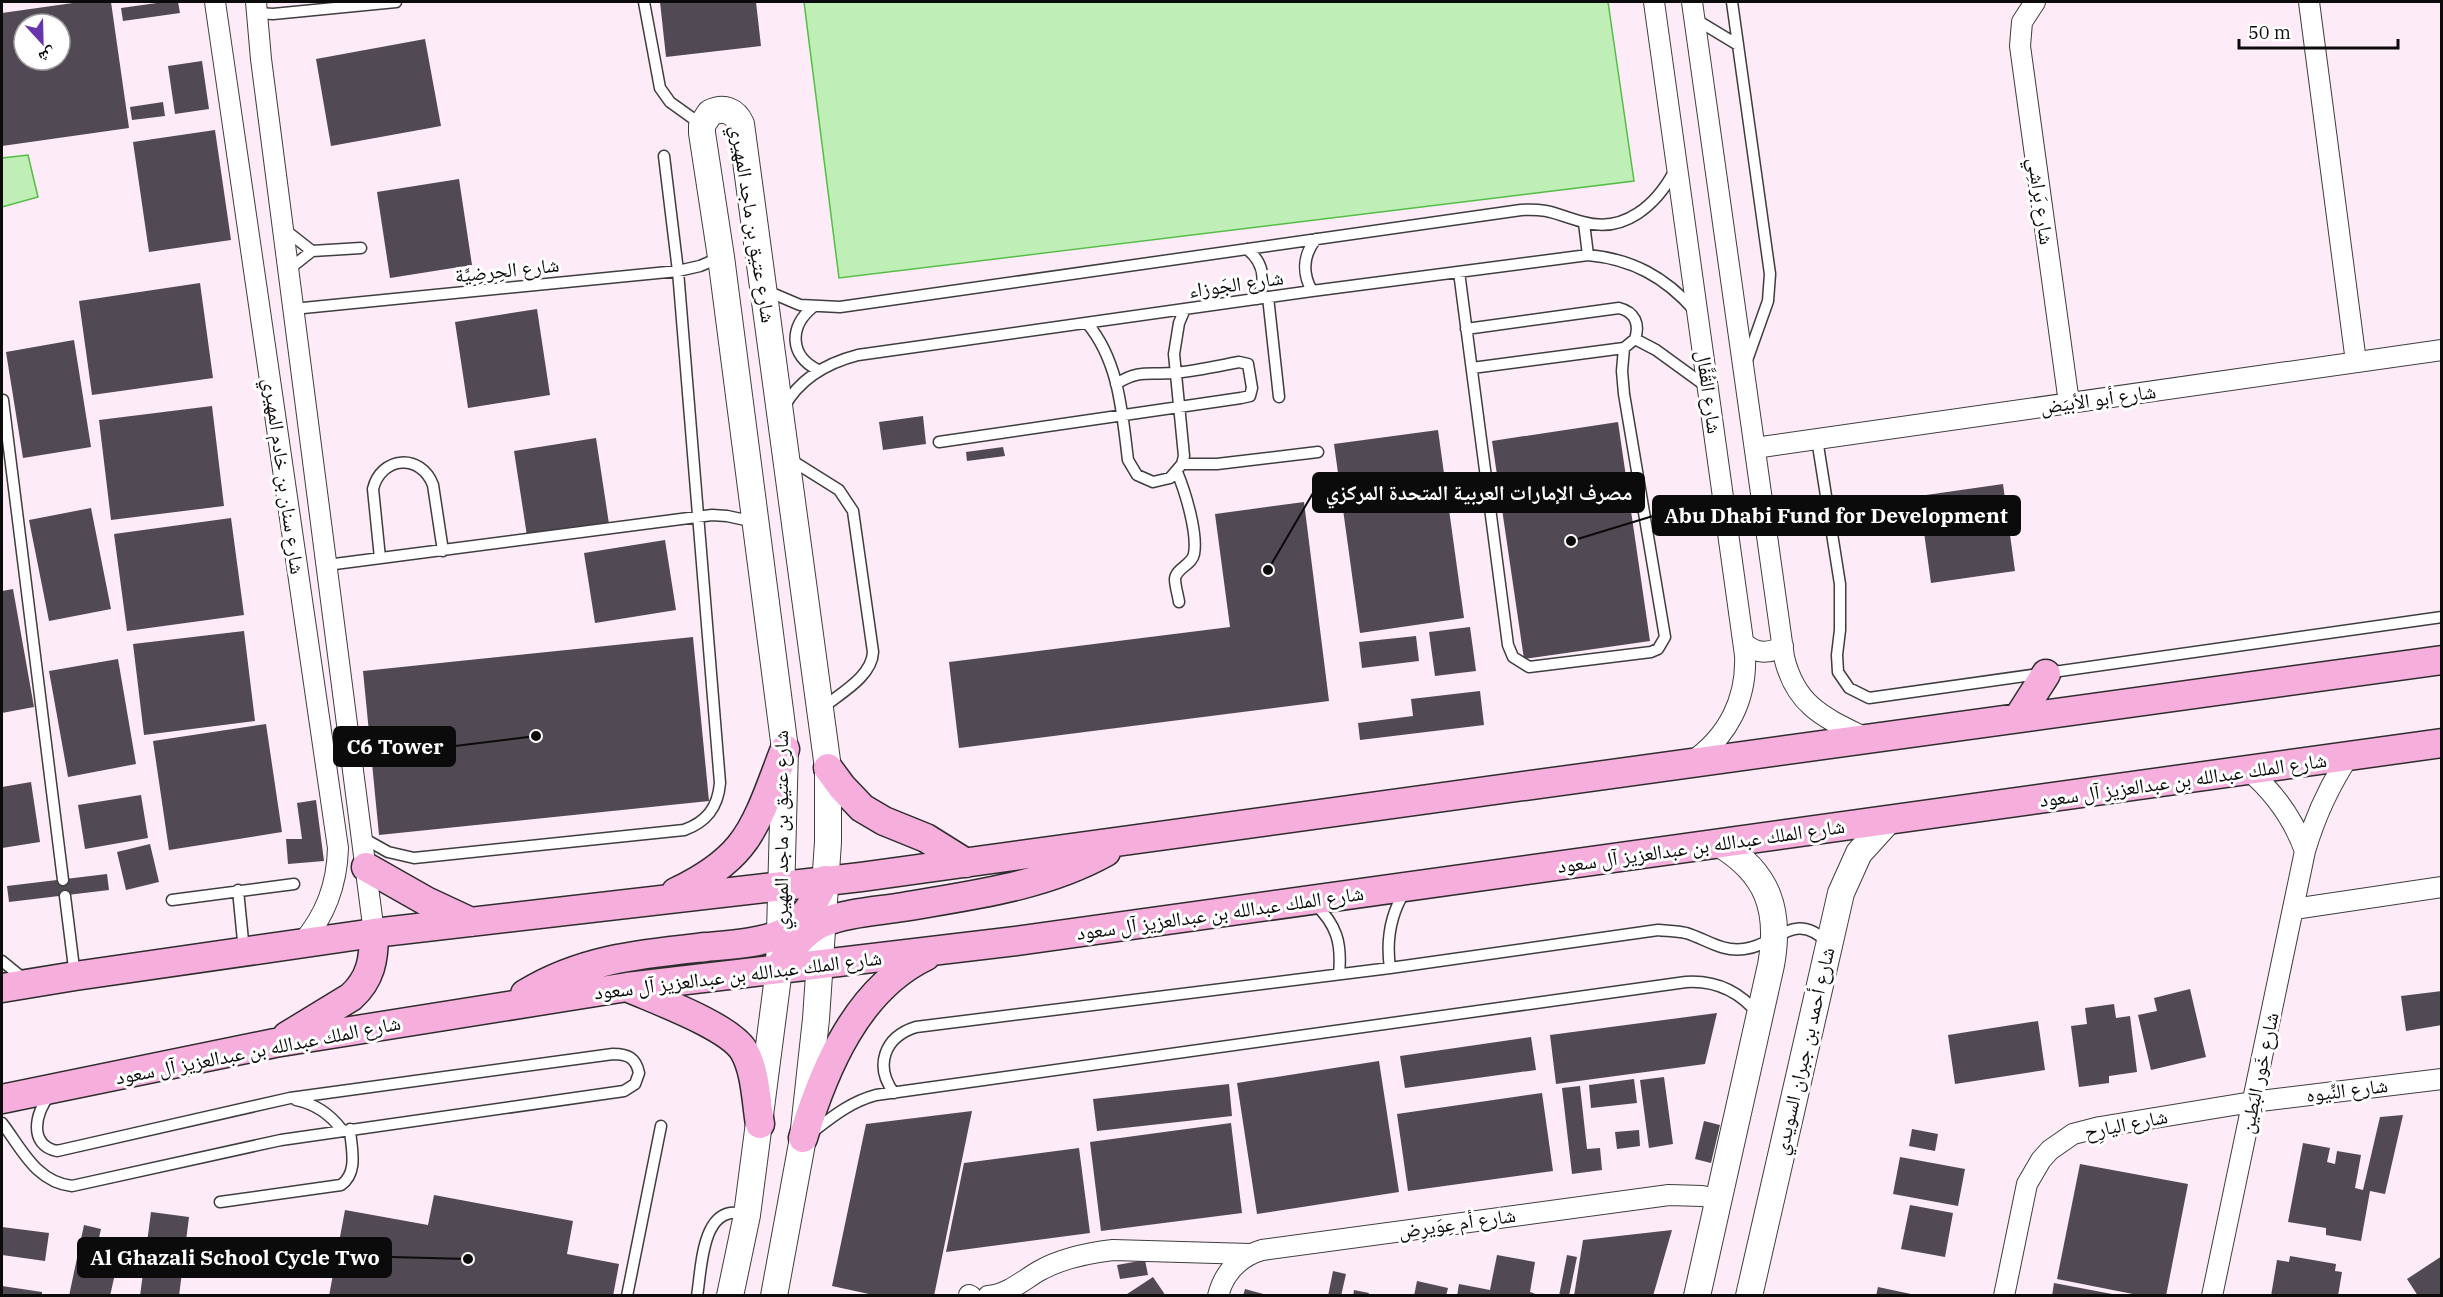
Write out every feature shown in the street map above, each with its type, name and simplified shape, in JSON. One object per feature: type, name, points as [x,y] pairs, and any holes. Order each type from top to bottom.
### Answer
[{"type":"main road","points":[[2,988],[374,933],[966,863],[2442,660]]},
{"type":"main road","points":[[2018,718],[2046,674]]},
{"type":"main road","name":"شارع الملك عبدالله بن عبدالعزيز آل سعود","points":[[2,1099],[275,1043],[508,1004],[627,987],[945,950],[2442,743]]},
{"type":"main road","points":[[661,899],[705,876],[731,856],[741,845],[757,816],[785,749]]},
{"type":"main road","points":[[828,768],[862,808],[884,821],[926,838],[966,863]]},
{"type":"main road","points":[[779,969],[797,942],[823,923],[860,914],[1009,888],[1070,869],[1126,841]]},
{"type":"main road","points":[[366,867],[426,901],[471,921]]},
{"type":"main road","points":[[508,1004],[552,980],[600,962],[626,956],[743,943],[780,934],[795,925],[808,912],[825,880]]},
{"type":"main road","points":[[275,1043],[351,997],[359,989],[371,969],[374,933]]},
{"type":"main road","points":[[803,1138],[826,1073],[838,1048],[869,1003],[896,974],[912,963],[945,950]]},
{"type":"main road","points":[[627,987],[704,1022],[740,1045],[746,1053],[752,1074],[760,1124]]},
{"type":"street","name":"شارع سنان بن خادم المهيري","points":[[215,2],[338,848],[337,868],[328,903],[312,931],[302,943]]},
{"type":"street","points":[[240,2],[257,7]]},
{"type":"street","name":"شارع القُفَّال","points":[[1654,2],[1744,643],[1746,672],[1739,705],[1724,732],[1702,755],[1688,764]]},
{"type":"street","name":"شارع بَراشِي","points":[[2035,2],[2022,22],[2020,46],[2069,403]]},
{"type":"street","points":[[2309,2],[2356,362]]},
{"type":"street","name":"شارع سنان بن خادم المهيري","points":[[257,7],[261,59],[374,933]]},
{"type":"street","name":"شارع القُفَّال","points":[[1693,10],[1789,678],[1809,706],[1827,719],[1868,739]]},
{"type":"street","name":"شارع عتيق بن ماجد المهيري","points":[[730,1296],[747,1215],[779,969],[785,749],[702,125],[710,113],[717,110],[732,112],[741,124],[828,768],[823,923],[803,1138],[774,1296]]},
{"type":"street","name":"شارع أبو الأبيَض","points":[[1755,448],[2442,350]]},
{"type":"street","points":[[1744,643],[1749,648],[1762,652],[1770,652],[1783,646]]},
{"type":"street","name":"شارع خَور البَطِين","points":[[2212,1296],[2305,851],[2319,809],[2349,756]]},
{"type":"street","points":[[2248,770],[2287,812],[2305,851]]},
{"type":"street","name":"شارع أحمد بن جبران السويدي","points":[[1749,1296],[1840,893],[1851,867],[1868,842],[1889,820]]},
{"type":"street","points":[[1697,1296],[1775,937],[1770,901],[1758,875],[1747,862],[1720,844]]},
{"type":"street","points":[[2294,909],[2442,887]]},
{"type":"street","name":"شارع النِّيوه","points":[[2252,1102],[2442,1078]]},
{"type":"street","name":"شارع اليارِح","points":[[2004,1296],[2027,1184],[2037,1166],[2050,1150],[2073,1134],[2086,1129],[2252,1102]]},
{"type":"street","name":"شارع أم عِوَيرِض","points":[[1218,1296],[1230,1269],[1250,1254],[1273,1248],[1669,1195],[1718,1199]]},
{"type":"street","points":[[988,1296],[1022,1288],[1057,1262],[1094,1252],[1113,1250],[1250,1254]]},
{"type":"lane","points":[[257,7],[273,14],[396,2]]},
{"type":"lane","points":[[644,2],[660,88],[670,102],[702,125]]},
{"type":"lane","points":[[1732,2],[1770,274],[1767,307],[1744,369]]},
{"type":"lane","points":[[1693,10],[1738,45]]},
{"type":"lane","points":[[363,838],[387,852],[414,858],[673,831],[704,821],[717,804],[720,783],[678,271],[664,156]]},
{"type":"lane","name":"شارع الجَوزاء","points":[[764,289],[787,301],[813,307],[840,307],[1528,209],[1546,209],[1584,223],[1607,225],[1620,222],[1640,212],[1661,193],[1678,164]]},
{"type":"lane","points":[[1584,223],[1588,255]]},
{"type":"lane","points":[[283,228],[312,251]]},
{"type":"lane","points":[[1312,291],[1307,283],[1305,264],[1310,246],[1316,239]]},
{"type":"lane","points":[[288,270],[312,251],[361,248]]},
{"type":"lane","points":[[1247,249],[1258,260],[1263,276],[1263,298],[1279,397]]},
{"type":"lane","name":"شارع الجَوزاء","points":[[780,412],[796,389],[818,370],[858,355],[1588,255],[1609,257],[1644,269],[1674,289],[1699,316]]},
{"type":"lane","name":"شارع الحِرضِيَّة","points":[[293,309],[678,271],[700,266],[721,257]]},
{"type":"lane","points":[[1459,272],[1509,651],[1517,662],[1529,667],[1557,660],[1651,652],[1658,649],[1665,637],[1624,394],[1622,371],[1624,348]]},
{"type":"lane","points":[[813,307],[799,321],[795,341],[802,359],[818,370]]},
{"type":"lane","points":[[1466,329],[1619,308],[1635,319],[1637,325],[1635,339],[1624,348],[1472,368]]},
{"type":"lane","points":[[1087,323],[1105,349],[1116,384],[1128,460],[1137,475],[1153,482],[1170,478],[1179,468],[1184,456],[1174,373],[1176,338],[1185,309]]},
{"type":"lane","points":[[1635,339],[1656,350],[1709,389]]},
{"type":"lane","points":[[939,442],[1241,398],[1250,396],[1252,388],[1248,364],[1239,362],[1174,373],[1144,372],[1125,378],[1116,384]]},
{"type":"lane","points":[[3,400],[63,880]]},
{"type":"lane","points":[[1817,440],[1840,584],[1837,663],[1842,680],[1849,688],[1869,698],[2442,617]]},
{"type":"lane","points":[[1179,468],[1318,452]]},
{"type":"lane","points":[[786,457],[840,490],[853,511],[873,652],[873,660],[865,672],[820,709]]},
{"type":"lane","points":[[380,558],[373,489],[375,479],[382,470],[402,462],[412,463],[430,476],[442,550]]},
{"type":"lane","points":[[1179,468],[1195,546],[1191,561],[1177,573],[1175,578],[1179,602]]},
{"type":"lane","points":[[327,565],[698,517],[727,516],[754,522]]},
{"type":"lane","points":[[172,900],[294,884]]},
{"type":"lane","points":[[1390,968],[1388,951],[1390,927],[1399,901],[1408,887]]},
{"type":"lane","points":[[238,890],[244,952]]},
{"type":"lane","points":[[65,896],[75,976]]},
{"type":"lane","points":[[1311,900],[1333,926],[1340,944],[1339,974]]},
{"type":"lane","points":[[894,1093],[884,1075],[885,1054],[897,1036],[916,1027],[1390,968],[1658,930],[1685,933],[1732,950],[1754,947],[1783,931],[1803,928],[1812,931],[1828,944]]},
{"type":"lane","points":[[2,962],[29,983]]},
{"type":"lane","points":[[803,1138],[843,1109],[860,1100],[894,1093],[1686,982],[1706,982],[1726,988],[1739,995],[1759,1015]]},
{"type":"lane","points":[[2,1123],[41,1175],[50,1181],[72,1186],[212,1154],[346,1130],[624,1091],[635,1084],[639,1073],[634,1059],[628,1055],[613,1054],[290,1098],[57,1151],[41,1143],[37,1128],[40,1109],[45,1100],[60,1088]]},
{"type":"lane","points":[[220,1202],[341,1185],[351,1175],[346,1130],[315,1105],[290,1098]]},
{"type":"lane","points":[[627,1296],[661,1126]]},
{"type":"lane","points":[[697,1296],[708,1232],[712,1224],[724,1214],[731,1212],[747,1215]]},
{"type":"shaded area","points":[[804,2],[1608,2],[1634,181],[839,278]]},
{"type":"shaded area","points":[[28,155],[38,197],[2,207],[2,158]]},
{"type":"building","points":[[80,2],[111,2],[129,128],[2,146],[2,13]]},
{"type":"building","points":[[178,2],[180,13],[123,21],[121,8]]},
{"type":"building","points":[[660,2],[756,2],[761,46],[666,57]]},
{"type":"building","points":[[425,39],[441,126],[331,146],[316,59]]},
{"type":"building","points":[[202,61],[209,109],[175,114],[168,66]]},
{"type":"building","points":[[163,102],[165,116],[132,120],[130,107]]},
{"type":"building","points":[[215,130],[231,240],[149,252],[133,142]]},
{"type":"building","points":[[459,179],[472,265],[390,278],[377,192]]},
{"type":"building","points":[[200,283],[213,378],[92,395],[79,301]]},
{"type":"building","points":[[537,309],[550,395],[468,408],[455,322]]},
{"type":"building","points":[[74,340],[91,447],[23,458],[6,352]]},
{"type":"building","points":[[212,406],[224,506],[111,520],[99,420]]},
{"type":"building","points":[[923,416],[926,444],[883,450],[879,422]]},
{"type":"building","points":[[1618,422],[1650,641],[1524,659],[1492,441]]},
{"type":"building","points":[[1438,430],[1464,618],[1360,633],[1334,444]]},
{"type":"building","points":[[596,438],[609,524],[527,536],[514,451]]},
{"type":"building","points":[[1003,447],[1005,456],[967,461],[966,452]]},
{"type":"building","points":[[2003,484],[2015,571],[1931,583],[1919,496]]},
{"type":"building","points":[[1304,502],[1329,701],[959,748],[949,662],[1230,627],[1215,514]]},
{"type":"building","points":[[91,508],[111,609],[49,621],[29,520]]},
{"type":"building","points":[[231,518],[244,615],[127,631],[114,534]]},
{"type":"building","points":[[665,540],[676,610],[595,623],[584,553]]},
{"type":"building","points":[[13,589],[34,707],[2,713],[2,591]]},
{"type":"building","points":[[1470,627],[1476,671],[1435,676],[1429,632]]},
{"type":"building","points":[[244,631],[255,721],[144,735],[133,644]]},
{"type":"building","points":[[1416,636],[1419,661],[1362,668],[1359,642]]},
{"type":"building","points":[[693,637],[709,801],[379,835],[363,671]]},
{"type":"building","points":[[118,659],[136,764],[68,777],[49,671]]},
{"type":"building","points":[[1480,691],[1484,725],[1360,740],[1358,723],[1413,716],[1411,699]]},
{"type":"building","points":[[266,724],[282,832],[169,850],[153,741]]},
{"type":"building","points":[[31,782],[40,842],[2,848],[2,787]]},
{"type":"building","points":[[141,795],[148,838],[85,849],[78,805]]},
{"type":"building","points":[[316,800],[324,861],[288,864],[286,839],[302,839],[297,803]]},
{"type":"building","points":[[150,844],[159,882],[126,890],[117,852]]},
{"type":"building","points":[[107,874],[109,890],[9,902],[7,886]]},
{"type":"building","points":[[2190,989],[2206,1057],[2151,1070],[2138,1015],[2157,1011],[2154,998]]},
{"type":"building","points":[[2442,991],[2442,1025],[2406,1031],[2401,996]]},
{"type":"building","points":[[2114,1004],[2116,1018],[2130,1016],[2137,1072],[2109,1076],[2109,1083],[2079,1087],[2071,1026],[2087,1024],[2085,1008]]},
{"type":"building","points":[[1717,1013],[1705,1064],[1556,1084],[1550,1035]]},
{"type":"building","points":[[2038,1021],[2045,1070],[1955,1084],[1948,1035]]},
{"type":"building","points":[[1531,1037],[1536,1070],[1405,1088],[1400,1056]]},
{"type":"building","points":[[1379,1061],[1399,1192],[1257,1214],[1237,1083]]},
{"type":"building","points":[[1664,1077],[1673,1144],[1649,1148],[1640,1080]]},
{"type":"building","points":[[1634,1079],[1637,1103],[1591,1108],[1589,1085]]},
{"type":"building","points":[[1229,1084],[1232,1116],[1097,1131],[1093,1099]]},
{"type":"building","points":[[1580,1086],[1587,1149],[1600,1148],[1602,1170],[1572,1174],[1562,1088]]},
{"type":"building","points":[[1542,1093],[1553,1171],[1408,1191],[1397,1114]]},
{"type":"building","points":[[972,1111],[934,1296],[878,1296],[832,1286],[866,1124]]},
{"type":"building","points":[[2403,1115],[2385,1194],[2370,1191],[2361,1241],[2326,1235],[2326,1228],[2288,1222],[2303,1143],[2330,1148],[2327,1162],[2335,1164],[2337,1151],[2361,1155],[2355,1188],[2363,1190],[2380,1117]]},
{"type":"building","points":[[1704,1121],[1720,1125],[1711,1163],[1695,1159]]},
{"type":"building","points":[[1231,1123],[1242,1213],[1101,1231],[1090,1142]]},
{"type":"building","points":[[1912,1129],[1938,1134],[1935,1151],[1909,1146]]},
{"type":"building","points":[[1639,1130],[1640,1146],[1617,1149],[1615,1132]]},
{"type":"building","points":[[1079,1148],[1090,1233],[946,1252],[964,1163]]},
{"type":"building","points":[[1900,1157],[1965,1169],[1958,1206],[1893,1194]]},
{"type":"building","points":[[2080,1164],[2188,1184],[2166,1296],[2143,1296],[2057,1279]]},
{"type":"building","points":[[434,1195],[573,1221],[567,1254],[619,1264],[613,1296],[329,1296],[345,1210],[428,1225]]},
{"type":"building","points":[[1910,1205],[1953,1213],[1945,1257],[1901,1249]]},
{"type":"building","points":[[151,1212],[189,1217],[179,1296],[140,1296]]},
{"type":"building","points":[[84,1225],[101,1229],[96,1251],[119,1256],[110,1296],[69,1296]]},
{"type":"building","points":[[2,1227],[49,1233],[45,1261],[2,1255]]},
{"type":"building","points":[[1672,1230],[1653,1296],[1574,1296],[1583,1240]]},
{"type":"building","points":[[1497,1255],[1535,1262],[1530,1292],[1541,1296],[1457,1296],[1459,1284],[1490,1290]]},
{"type":"building","points":[[1567,1255],[1577,1257],[1569,1296],[1559,1296]]},
{"type":"building","points":[[2290,1256],[2336,1264],[2335,1271],[2342,1272],[2338,1296],[2271,1296],[2277,1260],[2289,1262]]},
{"type":"building","points":[[2442,1256],[2442,1296],[2418,1296],[2407,1279]]},
{"type":"building","points":[[1145,1260],[1148,1275],[1120,1279],[1117,1265]]},
{"type":"building","points":[[1333,1271],[1346,1274],[1341,1296],[1328,1296]]},
{"type":"building","points":[[1153,1277],[1166,1296],[1124,1296]]},
{"type":"building","points":[[1417,1281],[1448,1288],[1446,1296],[1414,1296]]},
{"type":"building","points":[[2054,1283],[2112,1294],[2112,1296],[2052,1296]]},
{"type":"building","points":[[2,1286],[42,1292],[42,1296],[2,1296]]},
{"type":"building","points":[[1878,1287],[1911,1294],[1911,1296],[1876,1296]]},
{"type":"building","points":[[1245,1289],[1267,1295],[1267,1296],[1243,1296]]},
{"type":"building","points":[[1354,1290],[1369,1293],[1368,1296],[1353,1296]]},
{"type":"place","name":"Abu Dhabi Fund for Development","points":[[1571,541]]},
{"type":"place","name":"مصرف الإمارات العربية المتحدة المركزي","points":[[1268,570]]},
{"type":"place","name":"C6 Tower","points":[[536,736]]},
{"type":"place","name":"Al Ghazali School Cycle Two","points":[[468,1259]]}]
